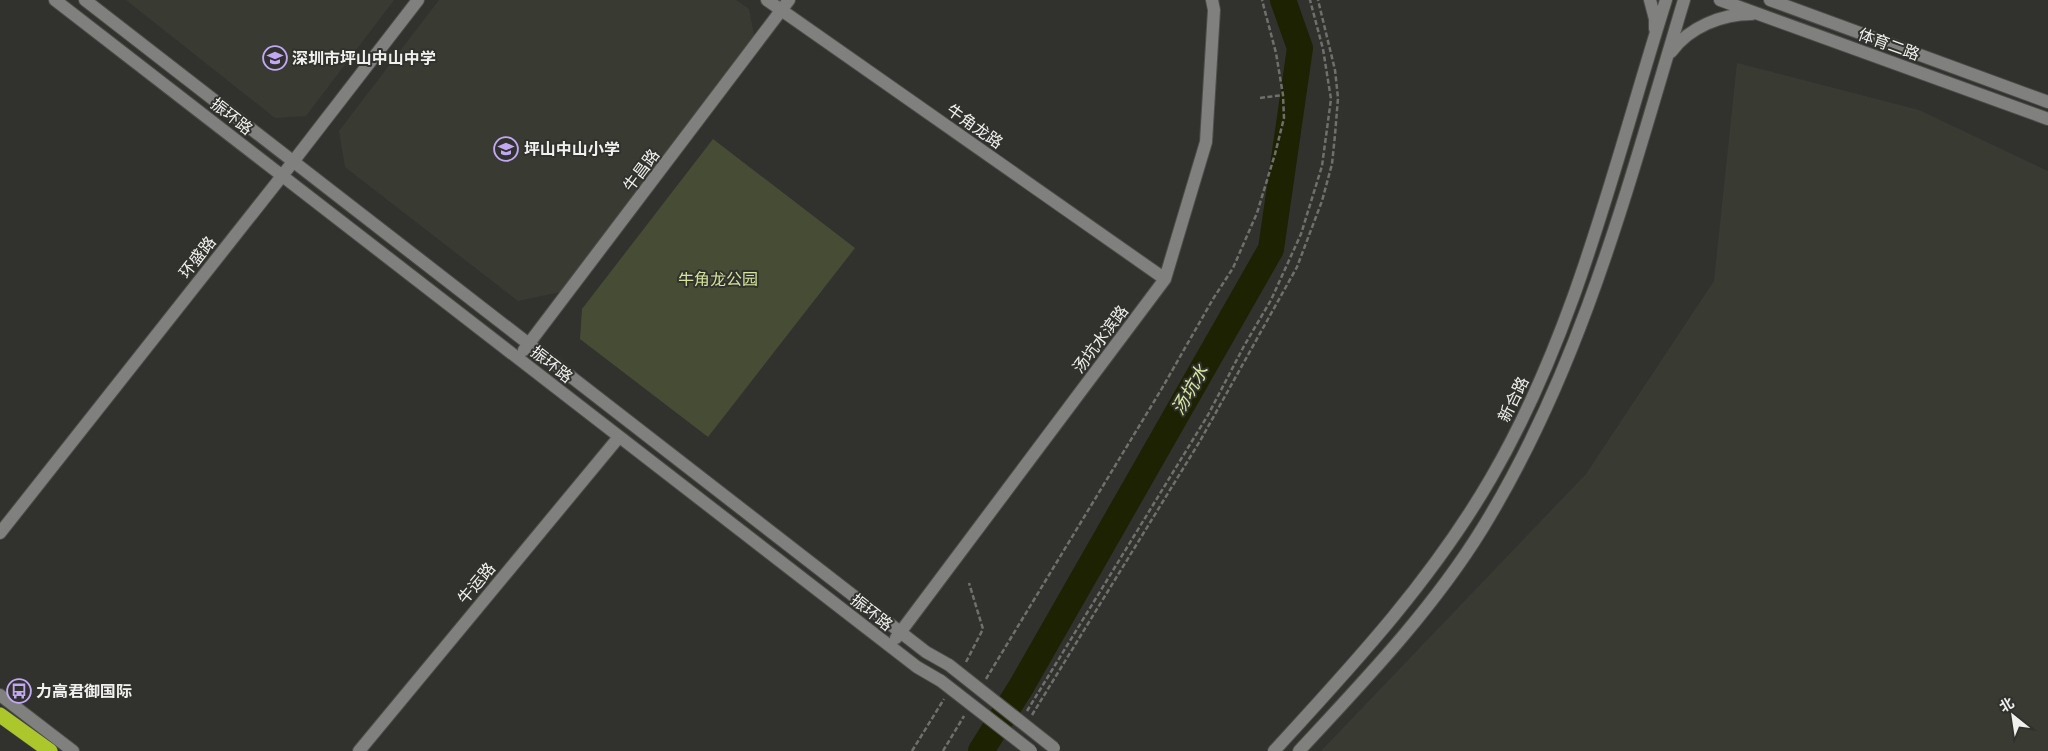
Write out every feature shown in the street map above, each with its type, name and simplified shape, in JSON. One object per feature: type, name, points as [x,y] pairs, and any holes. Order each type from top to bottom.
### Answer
[{"type":"highway","points":[[0,715],[50,751]]},
{"type":"street","name":"振环路","points":[[55,0],[917,667],[941,681],[1031,751]]},
{"type":"street","name":"振环路","points":[[85,0],[900,632],[926,652],[949,665],[1056,749]]},
{"type":"street","name":"环盛路","points":[[0,533],[294,162],[418,0]]},
{"type":"street","name":"牛角龙路","points":[[767,0],[786,5],[1165,279]]},
{"type":"street","name":"汤坑水滨路","points":[[890,646],[1165,279],[1206,142],[1214,10],[1212,0]]},
{"type":"street","points":[[1650,0],[1655,19],[1655,37]]},
{"type":"street","name":"新合路","points":[[1274,751],[1376,639],[1408,600],[1465,521],[1492,477],[1540,381],[1576,291],[1666,0]]},
{"type":"street","points":[[1299,751],[1378,666],[1451,574],[1481,530],[1531,443],[1562,373],[1599,280],[1684,0]]},
{"type":"street","name":"体育二路","points":[[1720,0],[2048,119]]},
{"type":"street","name":"体育二路","points":[[1770,0],[2048,102]]},
{"type":"street","name":"牛昌路","points":[[518,358],[786,5]]},
{"type":"street","points":[[1667,58],[1677,44],[1706,24],[1725,17],[1758,14]]},
{"type":"street","name":"牛运路","points":[[359,751],[619,436]]},
{"type":"street","points":[[0,695],[73,751]]},
{"type":"path","points":[[985,681],[1161,390],[1212,299],[1233,268],[1257,213],[1284,118],[1283,96],[1276,53],[1262,0]]},
{"type":"path","points":[[1024,717],[1208,415],[1244,346],[1271,300],[1301,234],[1322,166],[1331,99],[1322,49],[1310,0]]},
{"type":"path","points":[[1030,719],[1212,419],[1297,267],[1322,201],[1332,164],[1338,98],[1335,70],[1318,0]]},
{"type":"path","points":[[1260,98],[1283,96]]},
{"type":"path","points":[[1208,415],[1212,419]]},
{"type":"path","points":[[1103,586],[1110,590]]},
{"type":"path","points":[[943,751],[964,714]]},
{"type":"shaded area","name":"深圳市坪山中山中学","points":[[126,0],[394,0],[306,116],[275,118]]},
{"type":"shaded area","name":"坪山中山小学","points":[[439,0],[736,0],[749,9],[755,40],[560,292],[518,301],[345,167],[339,131]]},
{"type":"shaded area","points":[[1737,63],[1919,110],[2048,171],[2048,751],[1321,751],[1586,474],[1714,281]]},
{"type":"green space","name":"牛角龙公园","points":[[713,139],[855,248],[708,437],[580,339],[582,309]]},
{"type":"waterway","name":"汤坑水","points":[[981,751],[1021,687],[1271,249],[1300,48],[1283,0]]},
{"type":"place","name":"深圳市坪山中山中学","points":[[275,58]]},
{"type":"place","name":"坪山中山小学","points":[[506,149]]},
{"type":"place","name":"力高君御国际","points":[[19,691]]}]
